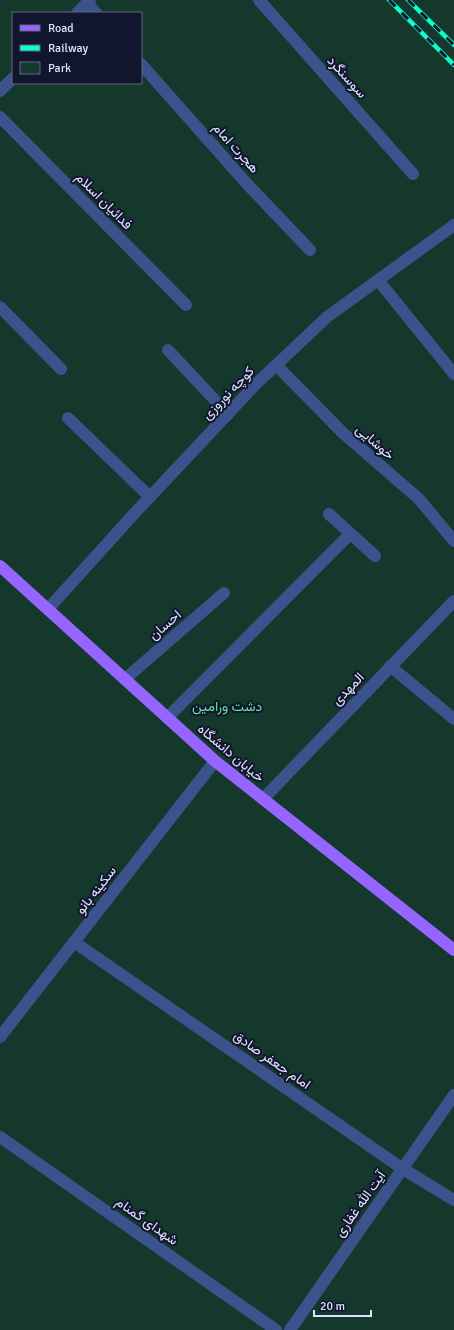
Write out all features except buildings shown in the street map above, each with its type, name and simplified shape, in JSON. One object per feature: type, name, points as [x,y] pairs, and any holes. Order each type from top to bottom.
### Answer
[{"type":"main road","name":"خیابان دانشگاه","points":[[0,566],[215,761],[454,950]]},
{"type":"street","name":"سوسنگرد","points":[[258,0],[413,174]]},
{"type":"street","points":[[78,12],[88,1],[95,12]]},
{"type":"street","name":"هجرت امام","points":[[142,65],[248,185],[310,250]]},
{"type":"street","points":[[0,91],[12,79]]},
{"type":"street","name":"فدائیان اسلام","points":[[0,117],[186,305]]},
{"type":"street","name":"کوچه نوروزی","points":[[48,609],[255,385],[327,317],[454,225]]},
{"type":"street","points":[[378,280],[454,374]]},
{"type":"street","points":[[0,307],[61,369]]},
{"type":"street","points":[[168,350],[228,414]]},
{"type":"street","name":"خوشایی","points":[[276,366],[343,433],[419,499],[454,541]]},
{"type":"street","points":[[68,418],[150,497]]},
{"type":"street","points":[[329,514],[375,556]]},
{"type":"street","points":[[167,718],[350,534]]},
{"type":"street","name":"احسان","points":[[125,679],[224,593]]},
{"type":"street","name":"المهدی","points":[[263,799],[454,601]]},
{"type":"street","points":[[390,666],[454,719]]},
{"type":"street","name":"سکینه بانو","points":[[0,1037],[215,761]]},
{"type":"street","name":"امام جعفر صادق","points":[[74,942],[403,1169],[454,1200]]},
{"type":"street","name":"آیت الله غفاری","points":[[290,1330],[454,1095]]},
{"type":"street","name":"شهدای گمنام","points":[[0,1136],[276,1330]]},
{"type":"green space","name":"دشت ورامین","points":[[0,0],[454,0],[454,1330],[0,1330]]},
{"type":"railway","points":[[389,0],[454,65]]},
{"type":"railway","points":[[408,0],[454,45]]}]
